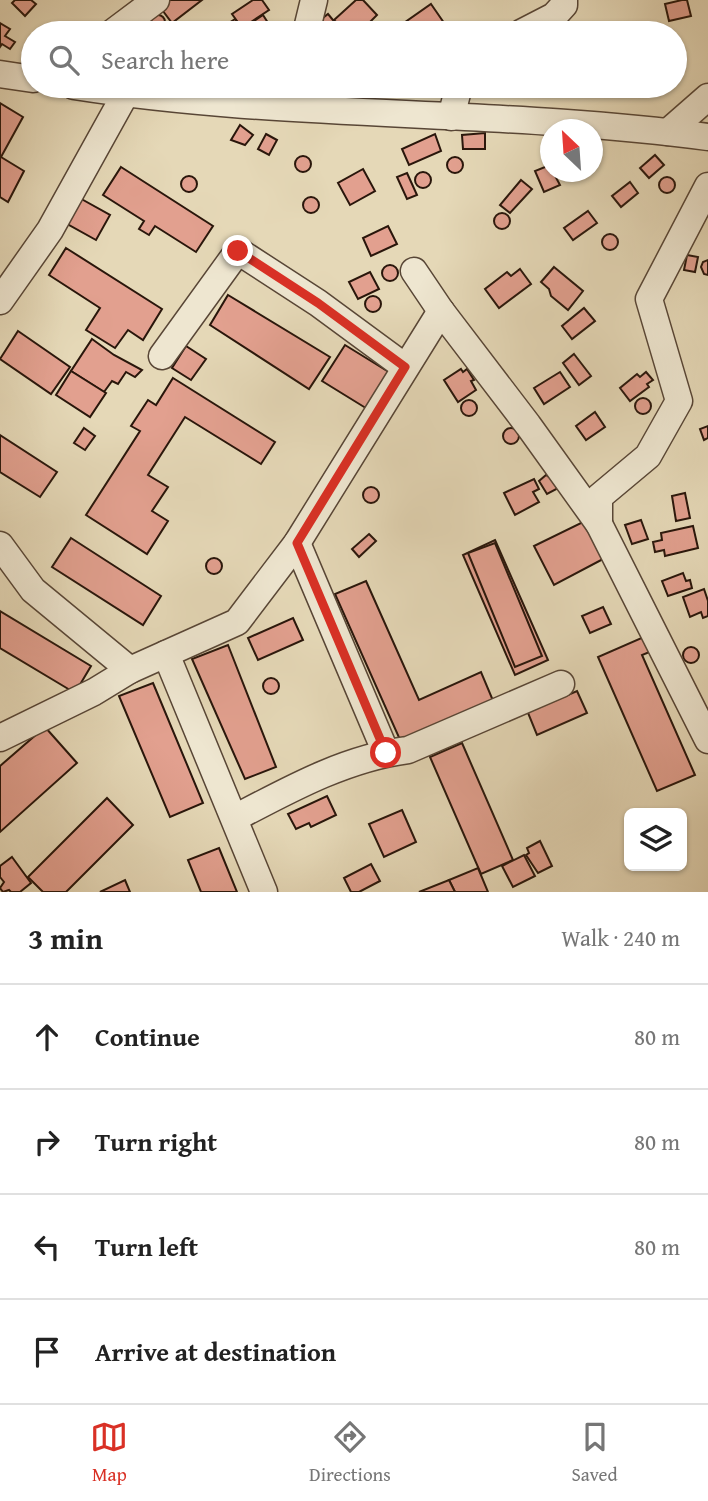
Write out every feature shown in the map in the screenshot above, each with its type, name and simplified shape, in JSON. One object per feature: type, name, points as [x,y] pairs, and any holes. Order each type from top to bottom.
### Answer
[{"type":"street","points":[[127,21],[156,0]]},
{"type":"street","points":[[309,21],[314,0]]},
{"type":"street","points":[[544,21],[554,16],[564,5],[564,0]]},
{"type":"street","points":[[0,74],[21,77]]},
{"type":"street","points":[[668,132],[708,97]]},
{"type":"street","points":[[0,301],[50,230],[123,98]]},
{"type":"street","points":[[291,98],[452,117],[708,137]]},
{"type":"street","points":[[452,117],[456,98]]},
{"type":"street","points":[[599,524],[599,497],[648,456],[679,401],[649,299],[708,186]]},
{"type":"street","points":[[162,356],[238,251],[318,303],[405,367]]},
{"type":"street","points":[[414,271],[599,524],[697,692],[708,740]]},
{"type":"street","points":[[0,738],[94,692],[131,670],[237,622],[297,543],[441,311]]},
{"type":"street","points":[[297,543],[386,753]]},
{"type":"street","points":[[0,545],[33,590],[131,670]]},
{"type":"street","points":[[166,654],[264,892]]},
{"type":"street","points":[[235,818],[307,780],[386,753],[408,750],[561,684]]},
{"type":"building","points":[[15,0],[31,0],[36,4],[25,16],[12,3]]},
{"type":"building","points":[[169,0],[202,0],[175,21],[170,21],[160,7]]},
{"type":"building","points":[[253,0],[262,0],[269,10],[252,21],[237,21],[232,14]]},
{"type":"building","points":[[356,0],[363,0],[377,15],[371,21],[334,20]]},
{"type":"building","points":[[687,0],[691,16],[669,21],[665,4]]},
{"type":"building","points":[[431,4],[443,21],[407,21]]},
{"type":"building","points":[[328,14],[334,21],[319,21]]},
{"type":"building","points":[[155,15],[161,15],[165,19],[151,21]]},
{"type":"building","points":[[263,15],[267,21],[254,21]]},
{"type":"building","points":[[0,23],[10,29],[5,36],[15,42],[10,49],[2,44],[0,47]]},
{"type":"building","points":[[0,103],[23,117],[1,157],[24,171],[8,202],[0,197]]},
{"type":"building","points":[[240,125],[253,135],[245,145],[231,140]]},
{"type":"building","points":[[485,133],[485,149],[463,149],[462,135]]},
{"type":"building","points":[[266,134],[277,140],[269,155],[258,149]]},
{"type":"building","points":[[435,134],[441,151],[409,165],[402,149]]},
{"type":"building","points":[[655,155],[664,165],[649,178],[640,168]]},
{"type":"building","points":[[303,156],[311,164],[303,172],[295,164]]},
{"type":"building","points":[[455,157],[463,165],[455,173],[447,165]]},
{"type":"building","points":[[121,167],[213,226],[196,252],[155,226],[149,235],[139,229],[144,221],[103,195]]},
{"type":"building","points":[[363,169],[375,191],[350,205],[338,183]]},
{"type":"building","points":[[540,169],[540,182],[558,182],[560,185],[544,192],[535,171]]},
{"type":"building","points":[[423,172],[431,180],[423,188],[415,180]]},
{"type":"building","points":[[407,173],[417,195],[407,199],[397,177]]},
{"type":"building","points":[[189,176],[197,184],[189,192],[181,184]]},
{"type":"building","points":[[667,177],[675,185],[667,193],[659,185]]},
{"type":"building","points":[[521,180],[532,189],[510,213],[500,205]]},
{"type":"building","points":[[630,182],[638,193],[621,207],[612,196]]},
{"type":"building","points":[[76,196],[110,215],[96,240],[62,221]]},
{"type":"building","points":[[311,197],[319,205],[311,213],[303,205]]},
{"type":"building","points":[[588,211],[597,223],[573,240],[564,228]]},
{"type":"building","points":[[502,213],[510,221],[502,229],[494,221]]},
{"type":"building","points":[[388,226],[397,244],[371,256],[363,238]]},
{"type":"building","points":[[610,234],[618,242],[610,250],[602,242]]},
{"type":"building","points":[[66,248],[162,309],[143,340],[128,330],[115,348],[86,330],[100,308],[49,275]]},
{"type":"building","points":[[687,255],[698,257],[695,272],[684,270]]},
{"type":"building","points":[[708,260],[708,275],[704,274],[701,267],[703,262]]},
{"type":"building","points":[[390,265],[398,273],[390,281],[382,273]]},
{"type":"building","points":[[554,267],[583,291],[568,310],[551,296],[549,289],[541,282]]},
{"type":"building","points":[[520,269],[531,284],[499,308],[485,289],[507,272],[511,276]]},
{"type":"building","points":[[370,272],[379,289],[358,299],[349,282]]},
{"type":"building","points":[[228,295],[330,357],[309,389],[210,325]]},
{"type":"building","points":[[373,296],[381,304],[373,312],[365,304]]},
{"type":"building","points":[[584,308],[595,321],[572,339],[562,326]]},
{"type":"building","points":[[18,331],[70,367],[51,394],[0,359]]},
{"type":"building","points":[[92,339],[142,370],[135,377],[126,372],[118,384],[112,381],[104,392],[71,371]]},
{"type":"building","points":[[345,345],[392,374],[369,410],[322,381]]},
{"type":"building","points":[[186,346],[206,359],[191,380],[172,368]]},
{"type":"building","points":[[574,354],[591,376],[579,385],[563,363]]},
{"type":"building","points":[[461,369],[463,372],[467,369],[474,380],[471,381],[476,390],[458,402],[444,380]]},
{"type":"building","points":[[71,371],[106,393],[90,417],[56,395]]},
{"type":"building","points":[[560,372],[570,387],[544,404],[534,388]]},
{"type":"building","points":[[646,372],[653,380],[647,384],[649,387],[630,401],[620,388],[637,374],[640,377]]},
{"type":"building","points":[[173,378],[275,442],[261,464],[185,417],[148,475],[168,487],[152,511],[168,521],[147,554],[86,515],[140,431],[131,426],[148,400],[156,405]]},
{"type":"building","points":[[643,398],[651,406],[643,414],[635,406]]},
{"type":"building","points":[[469,400],[477,408],[469,416],[461,408]]},
{"type":"building","points":[[595,412],[605,427],[586,440],[576,426]]},
{"type":"building","points":[[708,426],[708,438],[704,440],[700,429]]},
{"type":"building","points":[[84,428],[95,436],[85,450],[74,443]]},
{"type":"building","points":[[511,428],[519,436],[511,444],[503,436]]},
{"type":"building","points":[[0,435],[57,472],[40,497],[0,472]]},
{"type":"building","points":[[546,475],[564,485],[547,494],[539,481]]},
{"type":"building","points":[[534,479],[539,489],[533,492],[539,502],[515,515],[504,493]]},
{"type":"building","points":[[371,487],[379,495],[371,503],[363,495]]},
{"type":"building","points":[[685,493],[690,518],[676,521],[672,496]]},
{"type":"building","points":[[641,520],[648,539],[632,544],[625,525]]},
{"type":"building","points":[[585,521],[605,558],[554,585],[534,546]]},
{"type":"building","points":[[693,526],[698,548],[665,556],[664,550],[655,552],[653,542],[662,540],[661,533]]},
{"type":"building","points":[[369,534],[376,541],[359,557],[352,549]]},
{"type":"building","points":[[71,538],[161,596],[143,625],[52,567]]},
{"type":"building","points":[[495,540],[548,660],[515,675],[463,555]]},
{"type":"building","points":[[495,543],[542,656],[515,667],[468,553]]},
{"type":"building","points":[[214,558],[222,566],[214,574],[206,566]]},
{"type":"building","points":[[683,573],[686,581],[690,580],[692,588],[668,596],[662,581]]},
{"type":"building","points":[[366,581],[419,700],[481,672],[494,703],[401,742],[335,594]]},
{"type":"building","points":[[704,589],[708,601],[708,616],[703,618],[701,612],[690,617],[683,597]]},
{"type":"building","points":[[603,607],[611,624],[590,633],[582,616]]},
{"type":"building","points":[[0,611],[91,666],[75,693],[0,648]]},
{"type":"building","points":[[293,618],[303,640],[258,660],[248,638]]},
{"type":"building","points":[[646,636],[652,651],[642,655],[695,775],[657,791],[598,657]]},
{"type":"building","points":[[228,645],[276,767],[245,779],[192,659]]},
{"type":"building","points":[[691,647],[699,655],[691,663],[683,655]]},
{"type":"building","points":[[271,678],[279,686],[271,694],[263,686]]},
{"type":"building","points":[[153,683],[203,803],[170,817],[119,696]]},
{"type":"building","points":[[577,691],[587,713],[537,735],[526,708],[554,701]]},
{"type":"building","points":[[45,727],[77,763],[0,832],[0,766]]},
{"type":"building","points":[[462,743],[513,860],[481,874],[430,757]]},
{"type":"building","points":[[327,796],[336,815],[311,827],[309,823],[296,829],[288,814]]},
{"type":"building","points":[[107,798],[133,825],[66,892],[43,892],[28,877]]},
{"type":"building","points":[[402,810],[416,842],[384,857],[369,824]]},
{"type":"building","points":[[540,841],[552,866],[538,873],[526,855],[529,853],[527,848]]},
{"type":"building","points":[[219,848],[237,892],[201,892],[188,860]]},
{"type":"building","points":[[524,855],[535,876],[513,887],[502,866]]},
{"type":"building","points":[[12,857],[31,883],[20,892],[3,892],[0,888],[4,882],[0,877],[0,866]]},
{"type":"building","points":[[371,864],[380,881],[359,892],[351,892],[344,878]]},
{"type":"building","points":[[478,868],[488,892],[455,892],[449,880]]},
{"type":"building","points":[[125,880],[130,892],[100,892]]},
{"type":"building","points":[[449,880],[455,892],[419,892]]},
{"type":"route","points":[[238,251],[318,303],[405,367],[297,543],[386,753]]}]
